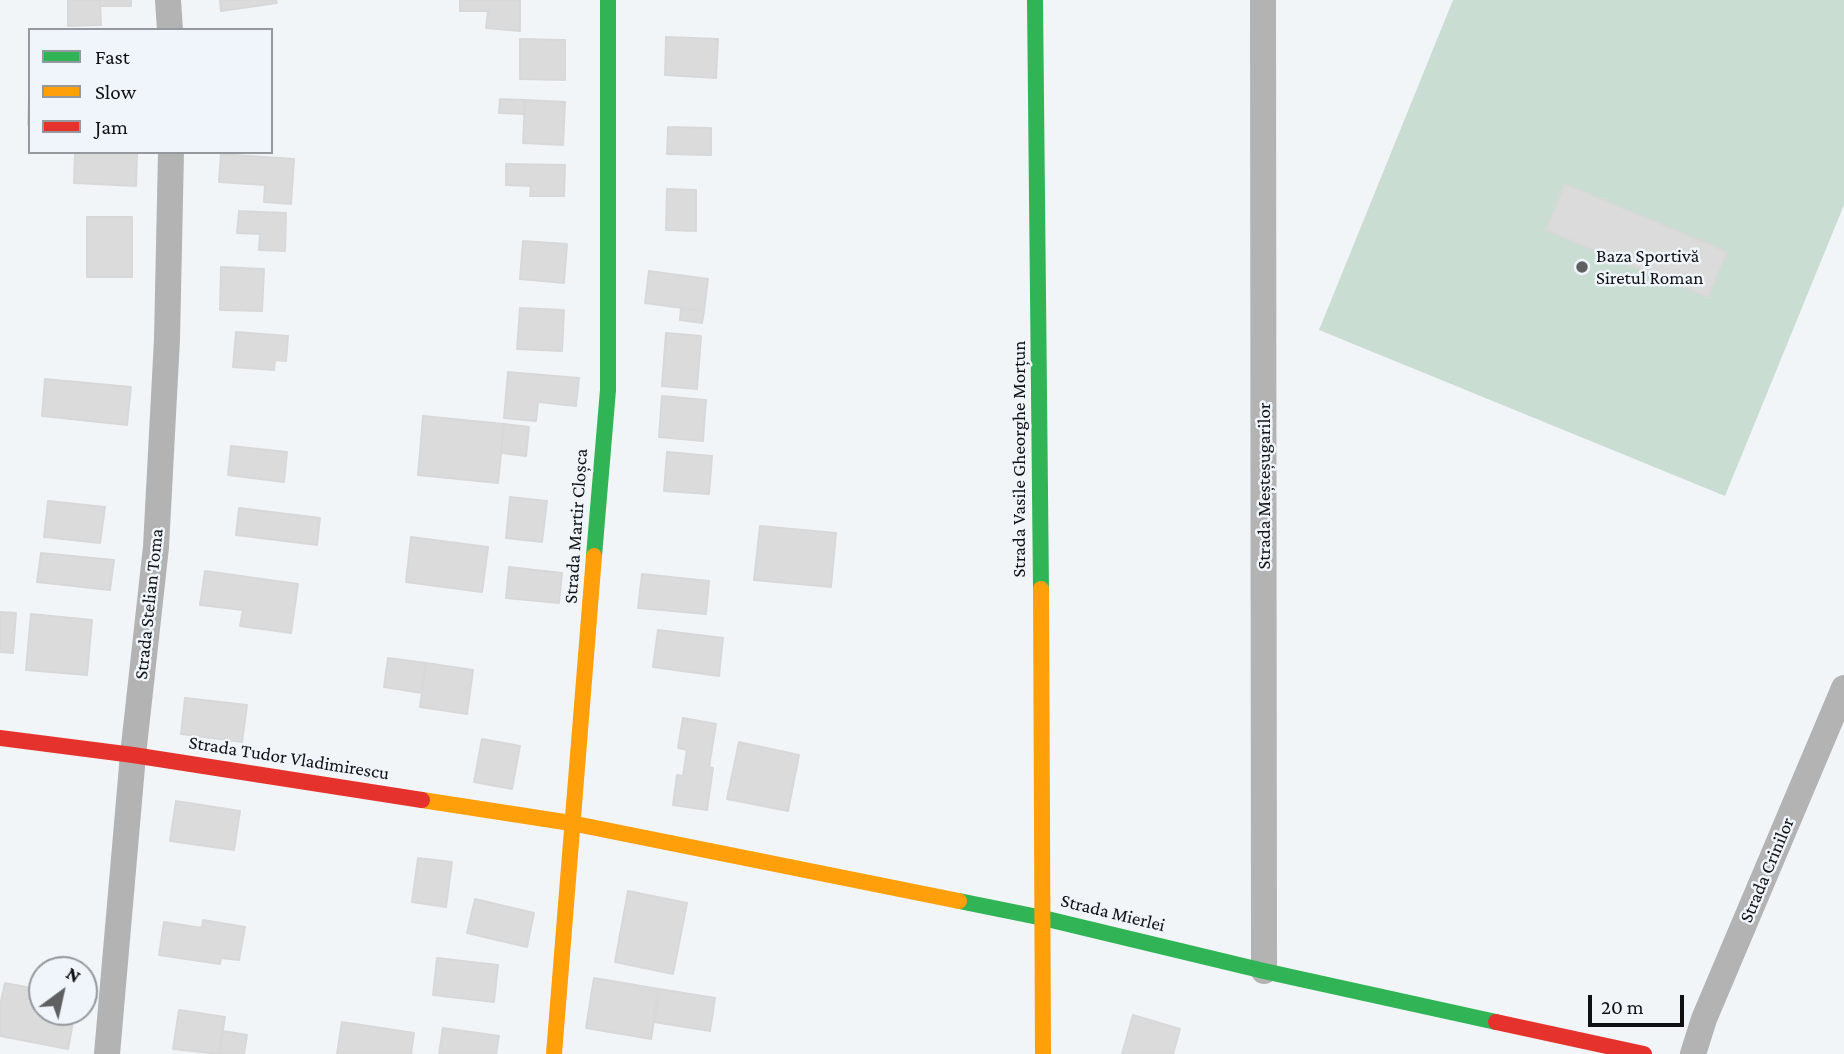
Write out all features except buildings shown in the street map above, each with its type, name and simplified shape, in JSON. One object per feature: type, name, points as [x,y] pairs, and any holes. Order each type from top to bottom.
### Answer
[{"type":"street","points":[[168,0],[170,28]]},
{"type":"street","name":"Strada Martir Cloșca","points":[[554,1054],[608,390],[608,0]]},
{"type":"street","name":"Strada Vasile Gheorghe Morțun","points":[[1035,0],[1044,918]]},
{"type":"street","name":"Strada Meșteșugarilor","points":[[1263,0],[1264,971]]},
{"type":"street","name":"Strada Stelian Toma","points":[[107,1054],[133,755],[156,547],[167,339],[171,154]]},
{"type":"street","name":"Strada Crinilor","points":[[1693,1054],[1704,1019],[1844,688]]},
{"type":"street","name":"Strada Tudor Vladimirescu","points":[[0,738],[133,755],[571,822]]},
{"type":"street","name":"Strada Mierlei","points":[[571,822],[1044,918],[1264,971],[1644,1054]]},
{"type":"street","points":[[1042,1054],[1044,918]]},
{"type":"green space","name":"Baza Sportivă Siretul Roman","points":[[1453,0],[1844,0],[1844,205],[1725,496],[1319,330]]},
{"type":"traffic: fast","points":[[594,556],[608,390],[608,0]]},
{"type":"traffic: fast","points":[[1035,0],[1041,589]]},
{"type":"traffic: fast","points":[[959,901],[1496,1022]]},
{"type":"traffic: slow","points":[[554,1054],[594,556]]},
{"type":"traffic: slow","points":[[1041,589],[1043,1054]]},
{"type":"traffic: slow","points":[[422,800],[571,823],[959,901]]},
{"type":"traffic: jam","points":[[0,738],[133,755],[422,800]]},
{"type":"traffic: jam","points":[[1496,1022],[1644,1054]]},
{"type":"place","name":"Baza Sportivă Siretul Roman","points":[[1582,267]]}]
